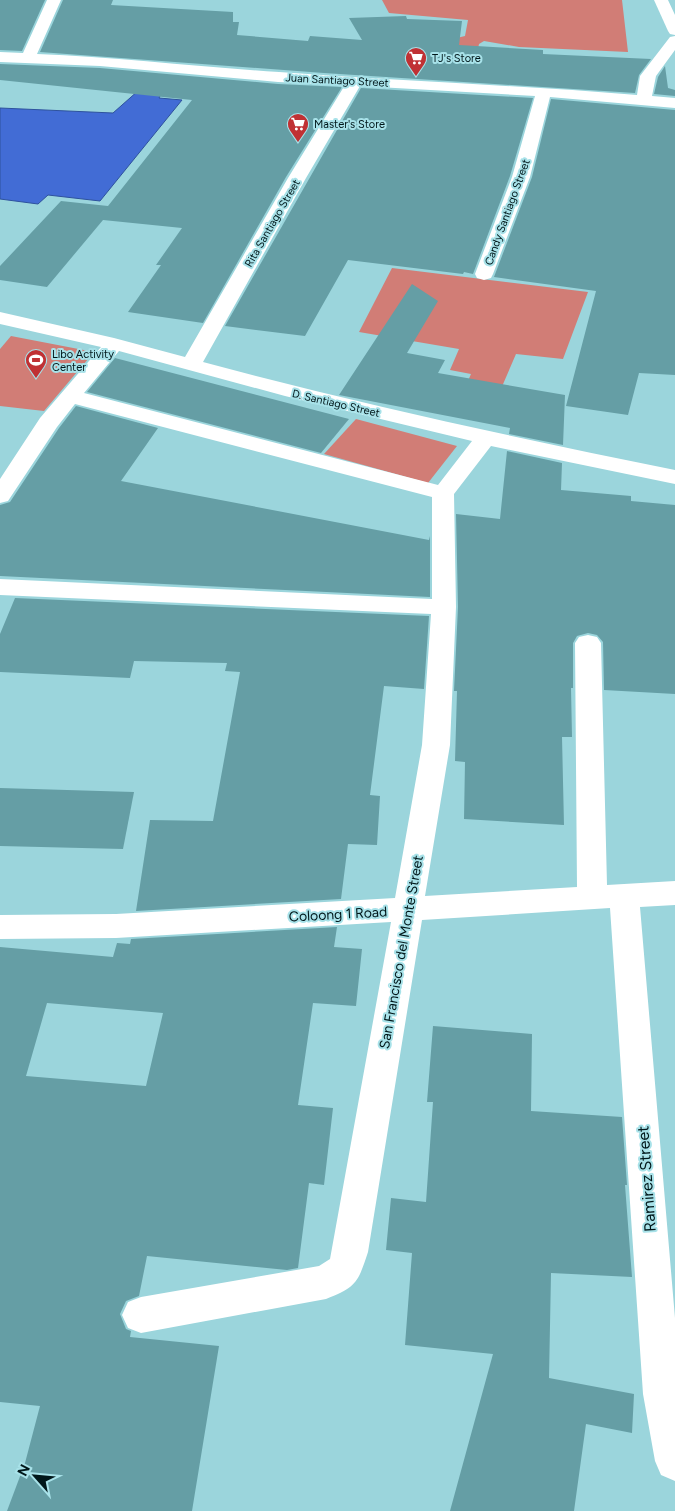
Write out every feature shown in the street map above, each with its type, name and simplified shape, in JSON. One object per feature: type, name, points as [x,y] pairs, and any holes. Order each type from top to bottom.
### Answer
[{"type":"street","points":[[28,58],[54,0]]},
{"type":"street","points":[[662,0],[675,31]]},
{"type":"street","points":[[644,100],[648,76],[675,40]]},
{"type":"street","name":"Juan Santiago Street","points":[[0,57],[100,61],[355,82],[544,92],[675,103]]},
{"type":"street","name":"Rita Santiago Street","points":[[191,365],[297,178],[355,82]]},
{"type":"street","name":"Candy Santiago Street","points":[[484,274],[521,177],[544,92]]},
{"type":"street","name":"D. Santiago Street","points":[[0,318],[114,344],[292,392],[486,438],[675,477]]},
{"type":"street","points":[[0,496],[48,423],[114,344]]},
{"type":"street","points":[[69,396],[443,493],[486,438]]},
{"type":"street","name":"San Francisco del Monte Street","points":[[142,1315],[326,1282],[344,1270],[350,1252],[436,745],[444,607],[443,493]]},
{"type":"street","points":[[0,587],[444,607]]},
{"type":"street","name":"Ramirez Street","points":[[588,643],[608,896],[662,1394],[675,1461]]},
{"type":"street","name":"Coloong 1 Road","points":[[0,927],[116,926],[675,893]]},
{"type":"shaded area","points":[[382,0],[622,0],[628,52],[519,47],[484,41],[479,44],[476,58],[444,41],[465,36],[468,20],[389,13]]},
{"type":"shaded area","points":[[392,268],[588,292],[563,359],[516,354],[488,419],[454,413],[471,374],[450,370],[459,349],[359,332]]},
{"type":"shaded area","name":"Libo Activity Center","points":[[11,336],[94,352],[44,411],[0,406],[0,349]]},
{"type":"shaded area","points":[[356,419],[457,446],[428,483],[324,454]]},
{"type":"water","points":[[139,90],[162,92],[159,98],[182,100],[100,201],[48,195],[38,204],[0,199],[0,108],[113,113]]},
{"type":"building","points":[[0,0],[45,0],[22,51],[0,50]]},
{"type":"building","points":[[63,0],[113,0],[111,5],[233,12],[233,22],[239,22],[237,35],[308,41],[310,36],[362,40],[349,18],[406,16],[407,19],[462,21],[459,45],[543,50],[543,54],[651,59],[639,75],[635,93],[40,52]]},
{"type":"building","points":[[0,64],[100,68],[278,84],[342,87],[286,177],[203,323],[128,312],[161,265],[156,265],[182,228],[103,220],[47,287],[0,280],[0,266],[61,201],[108,206],[192,100],[0,80]]},
{"type":"building","points":[[665,66],[668,88],[675,90],[675,96],[654,94],[658,77]]},
{"type":"building","points":[[361,88],[533,98],[510,176],[473,274],[348,260],[305,336],[225,326]]},
{"type":"building","points":[[551,99],[675,110],[675,375],[639,373],[628,415],[566,406],[596,291],[494,277],[532,177]]},
{"type":"building","points":[[412,284],[438,301],[407,353],[445,360],[438,373],[565,395],[563,445],[509,434],[510,428],[339,395]]},
{"type":"building","points":[[115,358],[349,419],[321,453],[87,392]]},
{"type":"building","points":[[76,406],[158,428],[121,481],[429,540],[430,536],[430,597],[0,576],[0,505],[10,502],[59,428]]},
{"type":"building","points":[[507,451],[562,463],[561,490],[631,496],[631,501],[675,505],[675,694],[604,690],[603,642],[597,635],[588,633],[577,636],[573,643],[573,688],[571,688],[572,737],[562,737],[564,825],[464,819],[465,762],[455,761],[457,691],[454,691],[458,607],[456,514],[500,519]]},
{"type":"building","points":[[15,598],[429,616],[424,689],[384,686],[370,795],[380,796],[377,845],[348,844],[341,899],[136,911],[150,820],[213,821],[240,672],[225,671],[227,663],[134,661],[130,678],[0,672],[0,634]]},
{"type":"building","points":[[0,788],[134,792],[123,849],[0,846]]},
{"type":"building","points":[[337,927],[334,947],[362,949],[356,1006],[313,1003],[298,1105],[333,1108],[324,1185],[309,1183],[298,1268],[287,1270],[147,1256],[139,1296],[126,1301],[120,1314],[126,1329],[131,1331],[130,1337],[219,1346],[192,1511],[7,1511],[25,1463],[40,1406],[0,1402],[0,947],[113,957],[117,943],[130,944],[131,939]],"holes":[[[47,1003],[163,1013],[146,1086],[26,1076]]]},
{"type":"building","points":[[433,1026],[532,1034],[531,1111],[622,1117],[632,1277],[551,1273],[549,1378],[634,1394],[632,1433],[586,1424],[574,1511],[450,1511],[493,1354],[405,1345],[412,1253],[386,1250],[391,1198],[426,1202],[433,1102],[427,1102]]},
{"type":"place","name":"TJ's Store","points":[[416,77]]},
{"type":"place","name":"Master's Store","points":[[298,143]]},
{"type":"place","name":"Libo Activity Center","points":[[36,379]]}]
